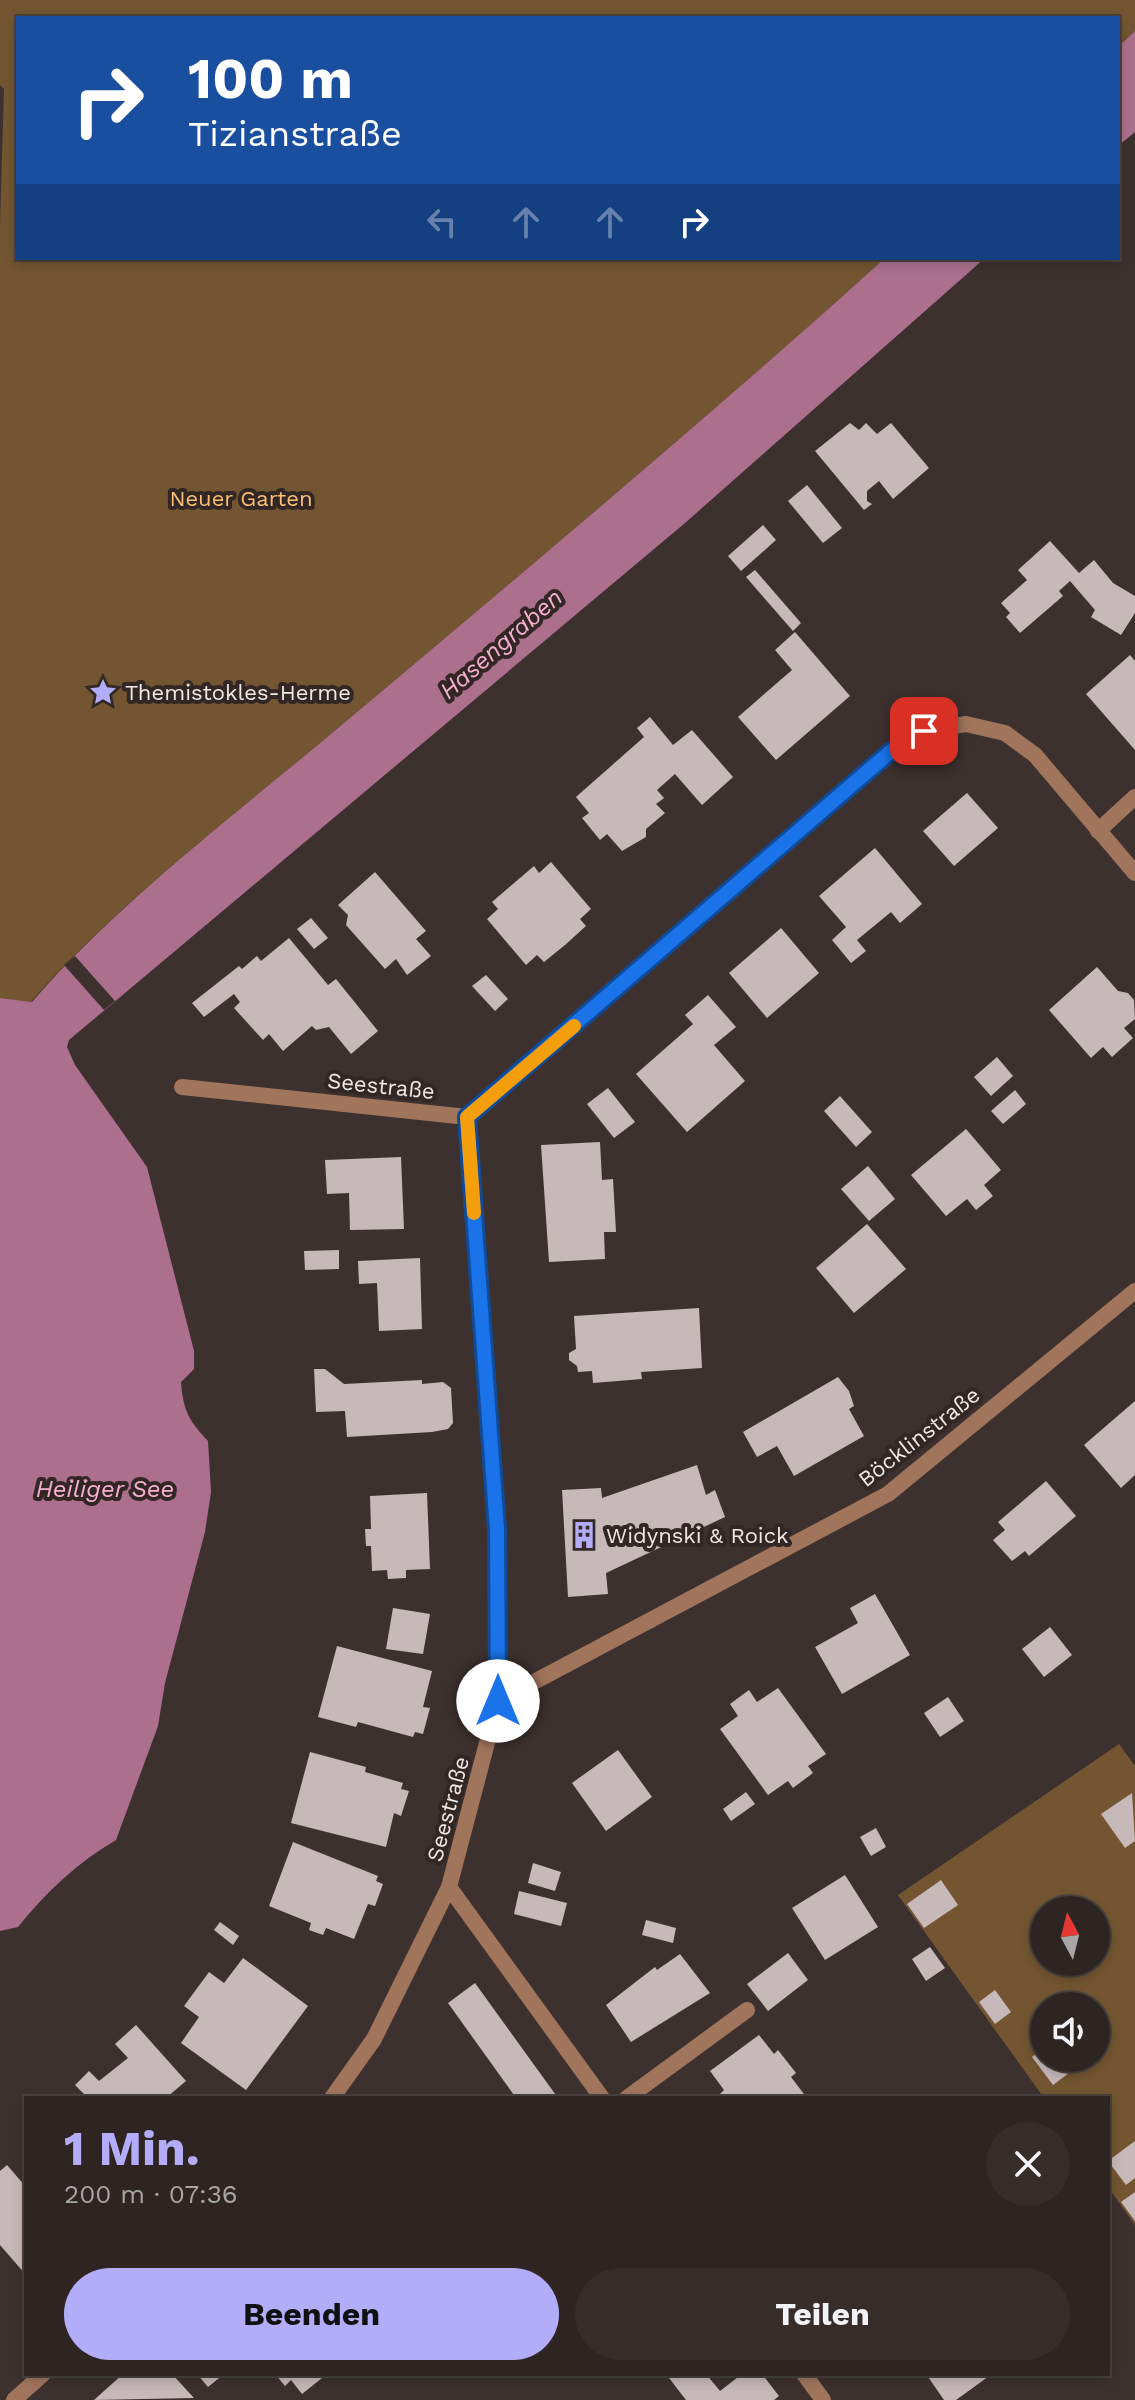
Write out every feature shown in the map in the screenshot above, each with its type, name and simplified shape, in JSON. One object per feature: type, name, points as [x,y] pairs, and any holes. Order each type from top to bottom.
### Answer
[{"type":"street","points":[[467,1117],[890,752],[924,731],[966,724],[1005,733],[1035,755],[1135,873]]},
{"type":"street","points":[[1098,831],[1135,797]]},
{"type":"street","name":"Seestraße","points":[[182,1087],[467,1117],[497,1529],[498,1701],[449,1887],[374,2039],[333,2096]]},
{"type":"street","name":"Böcklinstraße","points":[[498,1701],[888,1494],[1135,1291]]},
{"type":"street","points":[[449,1887],[601,2096]]},
{"type":"street","points":[[630,2096],[747,2010]]},
{"type":"street","points":[[14,2400],[41,2376]]},
{"type":"street","points":[[805,2376],[823,2400]]},
{"type":"green space","name":"Neuer Garten","points":[[0,0],[1135,0],[1135,31],[1120,45],[1120,16],[16,16],[16,260],[883,260],[614,495],[179,860],[102,929],[31,1002],[0,998],[0,225],[4,89],[0,85]]},
{"type":"green space","points":[[1119,1744],[1135,1766],[1135,2225],[1110,2190],[1110,2096],[1043,2096],[898,1895]]},
{"type":"water","points":[[1135,31],[1135,132],[1120,144],[1120,45]]},
{"type":"water","name":"Heiliger See","points":[[883,260],[983,260],[685,523],[69,1040],[67,1047],[75,1065],[147,1167],[194,1351],[194,1369],[181,1382],[182,1392],[188,1414],[208,1441],[211,1492],[205,1532],[165,1683],[158,1726],[116,1840],[63,1879],[18,1927],[0,1931],[0,998],[32,1002],[102,929],[179,860],[750,378]]},
{"type":"pier","points":[[75,956],[115,1001],[104,1010],[64,965]]},
{"type":"building","points":[[850,423],[859,430],[866,423],[877,434],[891,423],[929,468],[893,499],[879,481],[867,491],[867,501],[872,504],[864,510],[815,451]]},
{"type":"building","points":[[807,485],[842,528],[823,543],[788,501]]},
{"type":"building","points":[[763,525],[776,540],[741,571],[728,556]]},
{"type":"building","points":[[1050,541],[1079,573],[1094,560],[1113,583],[1135,596],[1135,613],[1121,635],[1091,617],[1095,610],[1070,581],[1059,591],[1063,596],[1020,633],[1006,617],[1010,613],[1001,603],[1027,580],[1018,570]]},
{"type":"building","points":[[755,570],[801,623],[793,631],[746,577]]},
{"type":"building","points":[[795,632],[850,696],[776,760],[738,717],[792,670],[775,650]]},
{"type":"building","points":[[1130,655],[1135,661],[1135,750],[1086,694]]},
{"type":"building","points":[[650,717],[673,745],[692,730],[733,777],[702,805],[675,774],[657,790],[664,798],[656,804],[665,813],[646,829],[646,837],[622,851],[607,834],[600,840],[582,818],[589,813],[576,797],[644,737],[637,728]]},
{"type":"building","points":[[967,793],[998,828],[954,866],[923,831]]},
{"type":"building","points":[[875,848],[922,904],[900,923],[891,912],[857,940],[866,951],[851,963],[832,940],[846,927],[819,896]]},
{"type":"building","points":[[551,862],[591,909],[580,919],[586,926],[565,945],[544,962],[537,955],[526,965],[487,919],[498,909],[492,902],[534,866],[539,873]]},
{"type":"building","points":[[375,872],[426,931],[416,939],[431,956],[407,975],[396,959],[385,969],[346,925],[348,915],[338,905]]},
{"type":"building","points":[[311,918],[328,938],[314,949],[297,929]]},
{"type":"building","points":[[781,928],[819,973],[767,1018],[729,973]]},
{"type":"building","points":[[289,938],[328,985],[336,979],[378,1031],[351,1054],[329,1027],[316,1030],[312,1026],[283,1051],[269,1034],[263,1040],[234,1008],[240,1002],[234,994],[204,1017],[192,1003],[239,966],[242,969],[257,956],[261,961]]},
{"type":"building","points":[[1097,967],[1118,991],[1128,993],[1134,1000],[1135,1019],[1124,1028],[1133,1038],[1112,1057],[1103,1047],[1091,1058],[1049,1010]]},
{"type":"building","points":[[486,975],[508,999],[495,1011],[472,986]]},
{"type":"building","points":[[708,995],[736,1027],[714,1045],[745,1081],[687,1132],[636,1074],[693,1024],[685,1015]]},
{"type":"building","points":[[997,1057],[1013,1076],[991,1096],[974,1077]]},
{"type":"building","points":[[608,1088],[635,1122],[614,1138],[587,1104]]},
{"type":"building","points":[[1015,1090],[1026,1104],[1003,1124],[991,1111]]},
{"type":"building","points":[[840,1096],[872,1132],[856,1147],[824,1111]]},
{"type":"building","points":[[966,1129],[1001,1170],[984,1185],[993,1196],[976,1210],[967,1199],[946,1216],[911,1175]]},
{"type":"building","points":[[600,1142],[602,1180],[613,1179],[616,1232],[604,1232],[605,1259],[549,1262],[541,1145]]},
{"type":"building","points":[[401,1157],[404,1229],[350,1230],[349,1193],[327,1194],[325,1160]]},
{"type":"building","points":[[868,1166],[895,1199],[869,1221],[841,1189]]},
{"type":"building","points":[[867,1224],[906,1269],[854,1313],[816,1268]]},
{"type":"building","points":[[339,1250],[339,1269],[305,1270],[304,1251]]},
{"type":"building","points":[[420,1258],[422,1329],[379,1331],[377,1283],[359,1284],[358,1261]]},
{"type":"building","points":[[699,1308],[702,1368],[641,1372],[642,1379],[593,1383],[592,1371],[578,1372],[577,1366],[569,1360],[569,1353],[576,1349],[574,1316]]},
{"type":"building","points":[[314,1369],[325,1369],[344,1384],[422,1380],[422,1384],[443,1382],[451,1388],[453,1423],[448,1429],[432,1432],[347,1437],[345,1411],[316,1412]]},
{"type":"building","points":[[838,1377],[849,1391],[854,1406],[849,1409],[864,1436],[794,1476],[777,1446],[757,1457],[743,1432]]},
{"type":"building","points":[[1135,1401],[1135,1475],[1121,1488],[1084,1445]]},
{"type":"building","points":[[697,1465],[706,1495],[715,1490],[725,1517],[606,1573],[608,1594],[568,1597],[562,1490],[601,1488],[602,1498]]},
{"type":"building","points":[[1046,1481],[1076,1516],[1029,1556],[1025,1551],[1012,1561],[993,1540],[1005,1530],[998,1522]]},
{"type":"building","points":[[427,1493],[430,1569],[406,1570],[406,1578],[388,1579],[387,1570],[372,1571],[371,1546],[366,1546],[365,1529],[371,1529],[370,1496]]},
{"type":"building","points":[[875,1594],[910,1655],[842,1694],[815,1647],[858,1623],[850,1608]]},
{"type":"building","points":[[393,1608],[430,1614],[423,1654],[386,1649]]},
{"type":"building","points":[[1050,1627],[1072,1655],[1044,1677],[1022,1649]]},
{"type":"building","points":[[337,1646],[432,1671],[423,1707],[430,1708],[423,1734],[415,1732],[413,1737],[358,1722],[356,1727],[318,1717]]},
{"type":"building","points":[[778,1688],[826,1754],[808,1766],[813,1773],[793,1788],[788,1781],[768,1795],[720,1729],[738,1716],[730,1704],[749,1690],[757,1702]]},
{"type":"building","points":[[948,1697],[964,1721],[940,1737],[924,1713]]},
{"type":"building","points":[[618,1750],[652,1797],[606,1831],[572,1783]]},
{"type":"building","points":[[310,1752],[366,1767],[365,1772],[403,1783],[401,1789],[409,1791],[401,1816],[394,1813],[386,1847],[291,1823]]},
{"type":"building","points":[[746,1792],[755,1804],[731,1821],[723,1809]]},
{"type":"building","points":[[1132,1793],[1135,1841],[1125,1848],[1101,1814]]},
{"type":"building","points":[[876,1828],[886,1847],[871,1856],[860,1837]]},
{"type":"building","points":[[293,1842],[378,1876],[376,1881],[383,1884],[375,1906],[368,1904],[354,1939],[326,1928],[323,1935],[309,1930],[311,1923],[269,1906]]},
{"type":"building","points":[[533,1863],[561,1872],[555,1891],[528,1883]]},
{"type":"building","points":[[845,1875],[878,1927],[825,1960],[792,1908]]},
{"type":"building","points":[[941,1880],[958,1905],[924,1928],[907,1904]]},
{"type":"building","points":[[519,1891],[567,1903],[561,1926],[514,1914]]},
{"type":"building","points":[[646,1920],[676,1928],[673,1943],[642,1935]]},
{"type":"building","points":[[220,1922],[239,1936],[233,1945],[214,1930]]},
{"type":"building","points":[[930,1947],[945,1968],[926,1981],[912,1959]]},
{"type":"building","points":[[788,1953],[808,1980],[768,2011],[747,1984]]},
{"type":"building","points":[[680,1954],[710,1993],[631,2042],[606,2005],[655,1967],[657,1970]]},
{"type":"building","points":[[243,1958],[308,2006],[246,2090],[181,2043],[199,2017],[184,2006],[209,1972],[224,1983]]},
{"type":"building","points":[[475,1983],[557,2096],[515,2096],[448,2003]]},
{"type":"building","points":[[995,1990],[1011,2012],[995,2024],[979,2002]]},
{"type":"building","points":[[136,2025],[186,2081],[168,2096],[84,2096],[75,2085],[89,2071],[99,2081],[128,2058],[115,2044]]},
{"type":"building","points":[[759,2035],[774,2054],[778,2050],[796,2073],[791,2077],[805,2096],[722,2096],[724,2090],[710,2071]]},
{"type":"building","points":[[1043,2072],[1070,2072],[1053,2085]]},
{"type":"building","points":[[1135,2141],[1135,2178],[1126,2185],[1110,2160]]},
{"type":"building","points":[[7,2165],[24,2185],[24,2273],[0,2245],[0,2171]]},
{"type":"building","points":[[1135,2192],[1135,2221],[1121,2202]]},
{"type":"building","points":[[121,2376],[174,2376],[194,2398],[94,2400]]},
{"type":"building","points":[[199,2376],[222,2376],[208,2387]]},
{"type":"building","points":[[277,2376],[324,2376],[302,2394],[291,2380],[285,2386]]},
{"type":"building","points":[[668,2376],[708,2376],[720,2391],[739,2376],[764,2376],[779,2396],[774,2400],[686,2400]]},
{"type":"building","points":[[927,2376],[989,2376],[956,2400],[944,2400]]},
{"type":"slow traffic","points":[[474,1213],[467,1117],[574,1026]]},
{"type":"place","name":"Themistokles-Herme","points":[[103,692]]},
{"type":"place","name":"Widynski & Roick","points":[[584,1535]]},
{"type":"route","points":[[498,1701],[497,1529],[467,1117],[890,752],[924,731]]},
{"type":"water label","name":"Hasengraben","points":[[501,644]]}]
